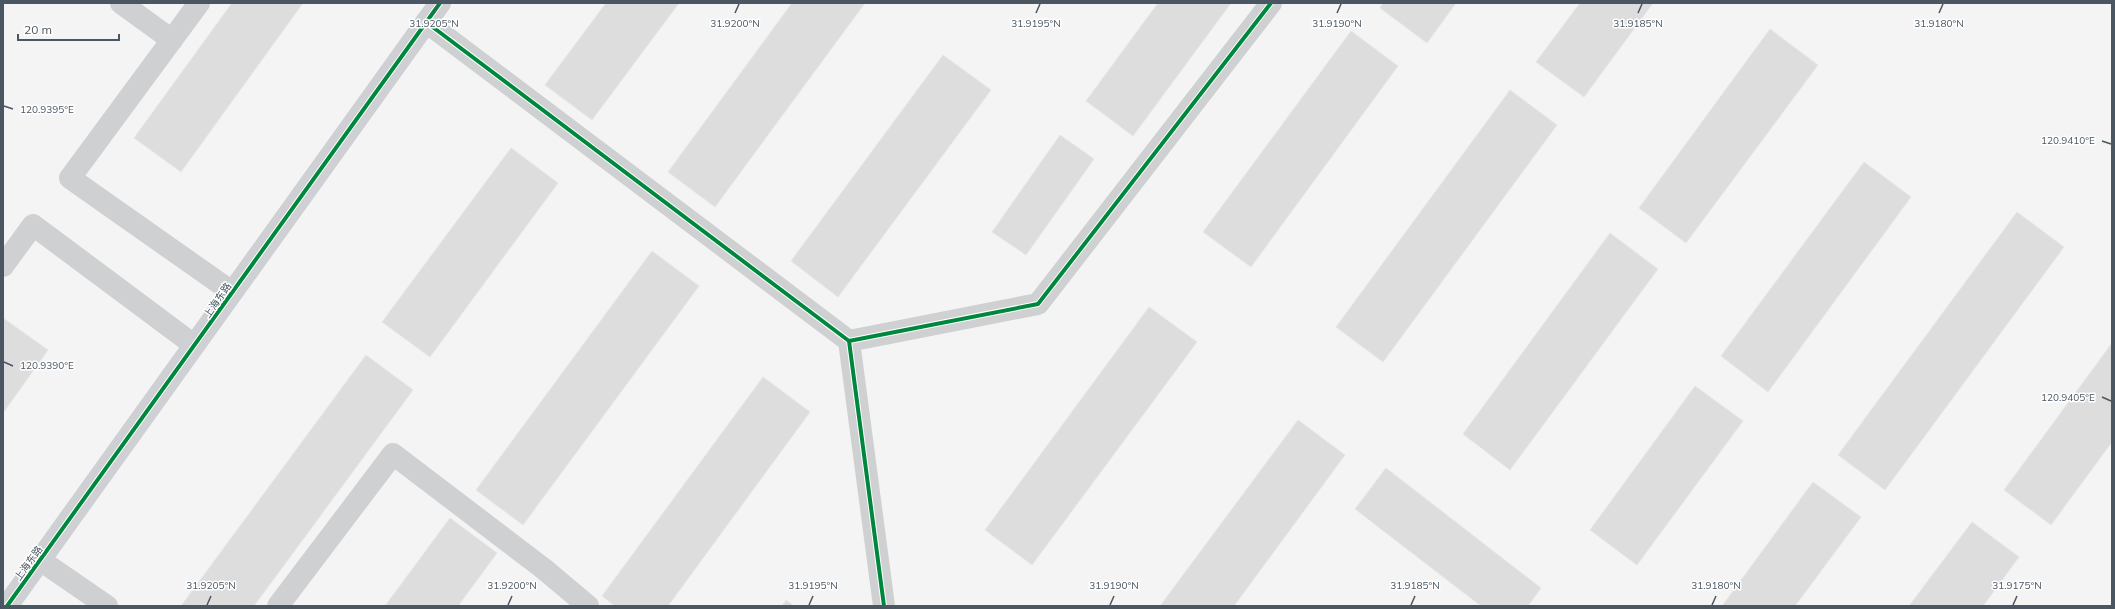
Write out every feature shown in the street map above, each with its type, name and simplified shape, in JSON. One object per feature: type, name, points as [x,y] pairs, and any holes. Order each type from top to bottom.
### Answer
[{"type":"street","points":[[121,3],[172,40]]},
{"type":"street","points":[[199,3],[70,178],[232,292]]},
{"type":"street","name":"上海东路","points":[[7,606],[440,3]]},
{"type":"street","points":[[849,341],[1038,304],[1271,3]]},
{"type":"street","points":[[426,22],[849,341],[884,606]]},
{"type":"street","points":[[3,266],[33,225],[194,346]]},
{"type":"street","points":[[278,606],[393,454],[544,569],[588,606]]},
{"type":"street","points":[[40,560],[106,606]]},
{"type":"building","points":[[232,3],[303,3],[181,172],[134,138]]},
{"type":"building","points":[[606,3],[679,3],[592,120],[545,85]]},
{"type":"building","points":[[792,3],[865,3],[715,207],[668,172]]},
{"type":"building","points":[[1158,3],[1231,3],[1133,136],[1086,101]]},
{"type":"building","points":[[1383,3],[1456,3],[1427,43],[1380,8]]},
{"type":"building","points":[[1580,3],[1653,3],[1584,97],[1536,62]]},
{"type":"building","points":[[1770,29],[1818,65],[1686,243],[1639,208]]},
{"type":"building","points":[[1351,31],[1398,66],[1251,267],[1203,232]]},
{"type":"building","points":[[943,55],[991,90],[838,297],[791,261]]},
{"type":"building","points":[[1510,90],[1557,125],[1383,362],[1336,327]]},
{"type":"building","points":[[1060,135],[1094,159],[1026,255],[992,232]]},
{"type":"building","points":[[511,148],[558,183],[430,357],[382,322]]},
{"type":"building","points":[[1864,162],[1911,197],[1768,392],[1721,356]]},
{"type":"building","points":[[2017,212],[2064,247],[1885,490],[1838,455]]},
{"type":"building","points":[[1610,233],[1658,269],[1510,470],[1463,434]]},
{"type":"building","points":[[652,251],[699,286],[523,525],[476,490]]},
{"type":"building","points":[[1149,307],[1197,342],[1032,565],[985,530]]},
{"type":"building","points":[[3,318],[48,350],[3,413]]},
{"type":"building","points":[[2112,343],[2112,442],[2051,525],[2004,490]]},
{"type":"building","points":[[366,355],[413,390],[254,606],[181,606]]},
{"type":"building","points":[[763,377],[810,412],[668,606],[615,606],[602,596]]},
{"type":"building","points":[[1695,386],[1743,421],[1637,565],[1590,530]]},
{"type":"building","points":[[1298,420],[1345,455],[1234,606],[1160,606]]},
{"type":"building","points":[[1386,468],[1541,588],[1528,606],[1481,606],[1355,509]]},
{"type":"building","points":[[1813,482],[1861,517],[1795,606],[1722,606]]},
{"type":"building","points":[[450,518],[497,553],[458,606],[385,606]]},
{"type":"building","points":[[1972,522],[2019,557],[1983,606],[1909,606]]},
{"type":"building","points":[[786,600],[794,606],[782,606]]},
{"type":"cycle path","points":[[7,606],[440,3]]},
{"type":"cycle path","points":[[849,341],[1038,304],[1271,3]]},
{"type":"cycle path","points":[[426,22],[849,341],[884,606]]}]
